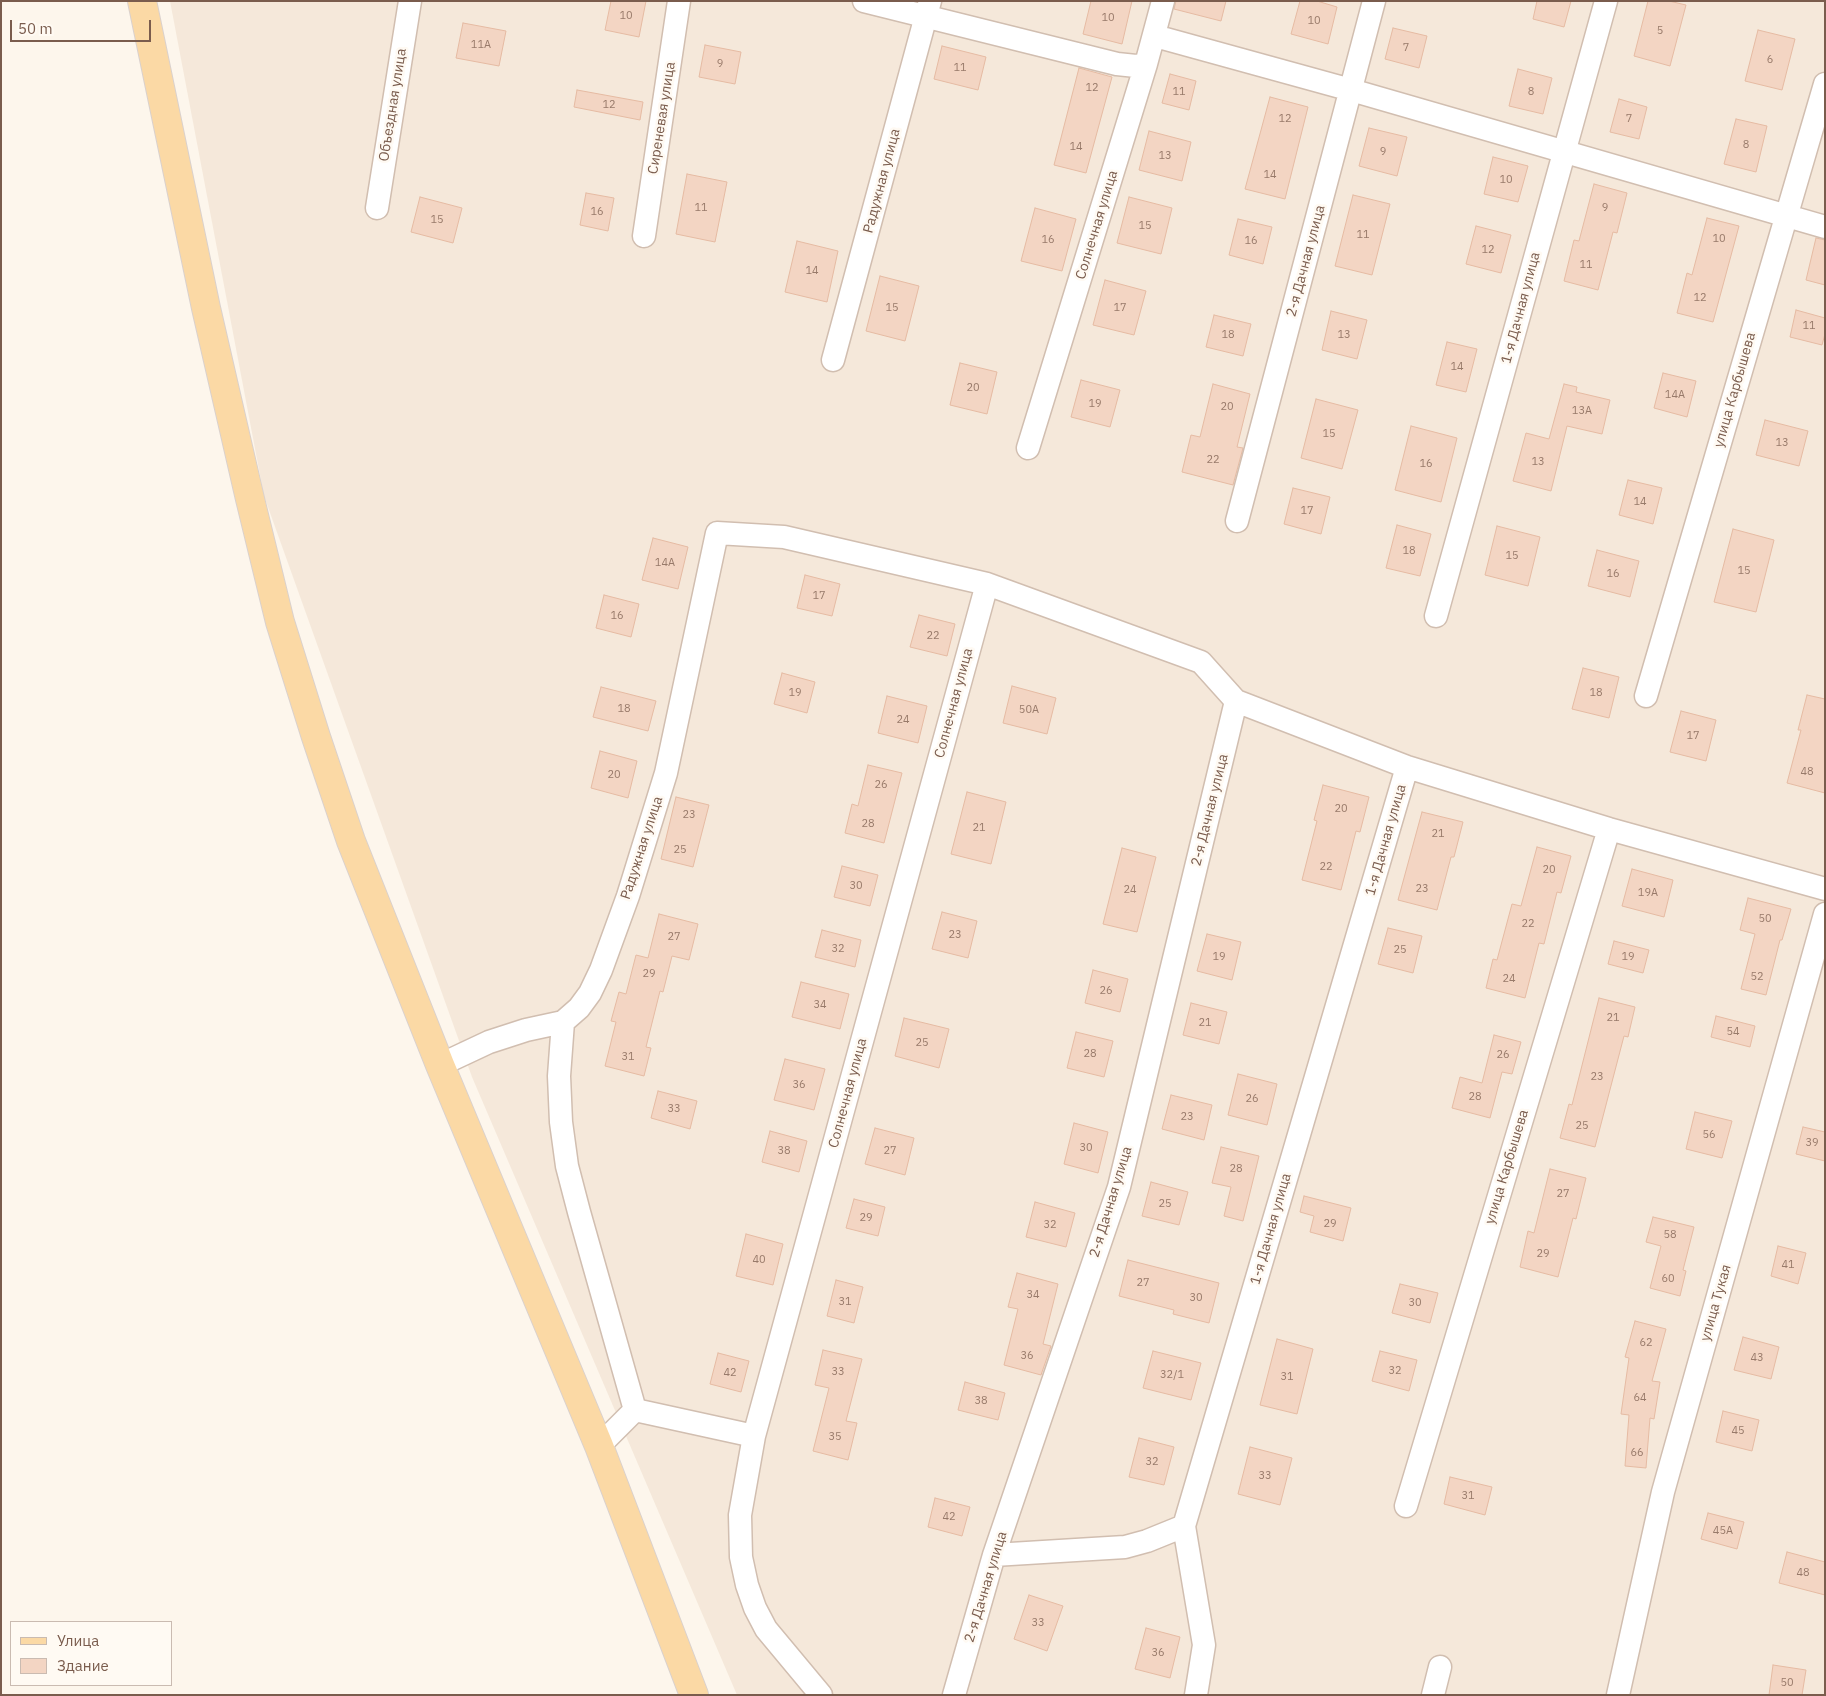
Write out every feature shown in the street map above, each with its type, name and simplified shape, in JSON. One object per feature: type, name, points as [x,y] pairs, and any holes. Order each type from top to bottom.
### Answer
[{"type":"main road","points":[[142,1],[206,308],[280,622],[316,737],[351,841],[440,1065],[599,1446],[694,1695]]},
{"type":"street","name":"Объездная улица","points":[[377,208],[410,1]]},
{"type":"street","name":"Сиреневая улица","points":[[644,236],[679,1]]},
{"type":"street","points":[[864,1],[928,8],[1117,64],[1136,66],[1146,64]]},
{"type":"street","name":"Солнечная улица","points":[[1028,448],[1155,36],[1163,1]]},
{"type":"street","name":"2-я Дачная улица","points":[[1237,521],[1374,1]]},
{"type":"street","name":"1-я Дачная улица","points":[[1436,616],[1606,1]]},
{"type":"street","name":"Радужная улица","points":[[833,360],[928,8]]},
{"type":"street","points":[[1155,36],[1351,90],[1825,227]]},
{"type":"street","name":"улица Карбышева","points":[[1646,696],[1825,84]]},
{"type":"street","name":"Радужная улица","points":[[563,1022],[579,1008],[590,993],[601,970],[628,896],[658,802],[666,773],[717,533],[784,537],[987,584]]},
{"type":"street","points":[[987,584],[1202,662],[1236,701],[1407,767],[1609,828],[1825,889]]},
{"type":"street","name":"Солнечная улица","points":[[821,1695],[766,1629],[755,1608],[747,1585],[741,1557],[740,1515],[754,1436],[987,584]]},
{"type":"street","name":"2-я Дачная улица","points":[[954,1695],[994,1555],[1119,1187],[1236,701]]},
{"type":"street","name":"1-я Дачная улица","points":[[1196,1695],[1204,1645],[1184,1526],[1407,767]]},
{"type":"street","name":"улица Карбышева","points":[[1406,1506],[1609,828]]},
{"type":"street","name":"улица Тукая","points":[[1618,1695],[1663,1492],[1825,914]]},
{"type":"street","points":[[440,1065],[489,1042],[526,1030],[563,1022],[559,1076],[561,1122],[567,1166],[578,1212],[635,1410]]},
{"type":"street","points":[[635,1410],[754,1436]]},
{"type":"street","points":[[599,1446],[635,1410]]},
{"type":"street","points":[[994,1555],[1125,1547],[1156,1538],[1184,1526]]},
{"type":"street","points":[[1433,1695],[1440,1666]]},
{"type":"shaded area","points":[[170,1],[1825,1],[1825,1695],[737,1695],[472,1077],[264,496]]},
{"type":"building","points":[[611,1],[646,1],[639,37],[605,30]]},
{"type":"building","points":[[1091,1],[1132,1],[1122,44],[1083,34]]},
{"type":"building","points":[[1176,1],[1226,1],[1221,21],[1174,9]]},
{"type":"building","points":[[1300,1],[1317,1],[1337,7],[1328,44],[1291,34]]},
{"type":"building","points":[[1537,1],[1571,1],[1564,27],[1533,19]]},
{"type":"building","points":[[1648,1],[1669,1],[1686,5],[1670,66],[1634,56]]},
{"type":"building","points":[[463,23],[506,31],[499,66],[456,58]]},
{"type":"building","points":[[1393,28],[1427,36],[1419,68],[1385,59]]},
{"type":"building","points":[[1758,30],[1795,39],[1782,90],[1745,81]]},
{"type":"building","points":[[705,45],[741,52],[735,84],[699,77]]},
{"type":"building","points":[[942,46],[986,57],[978,90],[934,79]]},
{"type":"building","points":[[1079,68],[1112,77],[1086,173],[1054,165]]},
{"type":"building","points":[[1518,69],[1552,78],[1543,114],[1509,106]]},
{"type":"building","points":[[1170,74],[1196,81],[1189,110],[1162,103]]},
{"type":"building","points":[[577,90],[643,102],[640,120],[574,107]]},
{"type":"building","points":[[1270,97],[1308,107],[1285,199],[1245,189]]},
{"type":"building","points":[[1619,99],[1647,107],[1639,139],[1610,132]]},
{"type":"building","points":[[1736,119],[1767,126],[1756,172],[1724,164]]},
{"type":"building","points":[[1369,128],[1407,137],[1397,176],[1359,166]]},
{"type":"building","points":[[1149,131],[1191,142],[1182,181],[1139,170]]},
{"type":"building","points":[[1493,157],[1528,166],[1518,202],[1484,194]]},
{"type":"building","points":[[687,174],[727,182],[715,242],[676,234]]},
{"type":"building","points":[[1594,184],[1627,193],[1617,233],[1613,232],[1598,290],[1564,281],[1574,240],[1579,241]]},
{"type":"building","points":[[586,193],[614,198],[608,231],[580,225]]},
{"type":"building","points":[[1353,195],[1390,204],[1372,275],[1335,266]]},
{"type":"building","points":[[420,197],[462,208],[453,243],[411,232]]},
{"type":"building","points":[[1129,197],[1172,208],[1161,254],[1117,243]]},
{"type":"building","points":[[1035,208],[1076,219],[1062,271],[1021,261]]},
{"type":"building","points":[[1707,218],[1739,226],[1713,322],[1677,313],[1687,273],[1692,275]]},
{"type":"building","points":[[1238,219],[1272,227],[1263,264],[1229,255]]},
{"type":"building","points":[[1476,226],[1511,235],[1501,273],[1466,264]]},
{"type":"building","points":[[1816,238],[1825,240],[1825,285],[1806,280]]},
{"type":"building","points":[[797,241],[838,251],[827,302],[785,292]]},
{"type":"building","points":[[880,276],[919,286],[905,341],[866,331]]},
{"type":"building","points":[[1105,280],[1146,291],[1134,335],[1093,325]]},
{"type":"building","points":[[1796,310],[1825,318],[1825,334],[1822,345],[1790,337]]},
{"type":"building","points":[[1331,311],[1367,320],[1357,359],[1322,350]]},
{"type":"building","points":[[1214,315],[1251,324],[1243,356],[1206,347]]},
{"type":"building","points":[[1447,342],[1477,349],[1466,392],[1436,385]]},
{"type":"building","points":[[960,363],[997,372],[987,414],[950,405]]},
{"type":"building","points":[[1663,373],[1696,381],[1687,417],[1654,408]]},
{"type":"building","points":[[1081,380],[1120,390],[1110,427],[1071,417]]},
{"type":"building","points":[[1213,384],[1250,394],[1237,447],[1243,448],[1233,485],[1182,472],[1191,435],[1200,437]]},
{"type":"building","points":[[1564,384],[1577,387],[1576,392],[1610,400],[1602,434],[1567,426],[1551,491],[1513,481],[1526,433],[1549,439]]},
{"type":"building","points":[[1316,399],[1358,410],[1342,469],[1301,458]]},
{"type":"building","points":[[1765,420],[1808,431],[1799,466],[1756,455]]},
{"type":"building","points":[[1411,426],[1457,438],[1441,502],[1395,490]]},
{"type":"building","points":[[1628,480],[1662,488],[1653,524],[1619,515]]},
{"type":"building","points":[[1293,488],[1330,497],[1321,534],[1284,524]]},
{"type":"building","points":[[1397,525],[1431,534],[1420,576],[1386,568]]},
{"type":"building","points":[[1497,526],[1540,537],[1528,586],[1485,575]]},
{"type":"building","points":[[1733,529],[1774,540],[1756,612],[1714,602]]},
{"type":"building","points":[[653,538],[688,547],[678,589],[642,580]]},
{"type":"building","points":[[1597,550],[1639,561],[1630,597],[1588,586]]},
{"type":"building","points":[[805,575],[840,584],[832,616],[797,608]]},
{"type":"building","points":[[604,595],[639,604],[631,637],[596,628]]},
{"type":"building","points":[[919,615],[955,624],[947,656],[910,647]]},
{"type":"building","points":[[1583,668],[1619,677],[1609,718],[1572,709]]},
{"type":"building","points":[[782,673],[815,682],[807,713],[774,704]]},
{"type":"building","points":[[1012,686],[1056,698],[1047,734],[1003,723]]},
{"type":"building","points":[[601,687],[656,701],[648,731],[593,717]]},
{"type":"building","points":[[1807,695],[1825,699],[1825,793],[1787,783],[1801,730],[1798,730]]},
{"type":"building","points":[[887,696],[927,706],[918,743],[878,733]]},
{"type":"building","points":[[1681,711],[1716,720],[1706,761],[1670,752]]},
{"type":"building","points":[[600,751],[637,761],[628,798],[591,788]]},
{"type":"building","points":[[868,765],[902,773],[884,843],[845,833],[852,804],[858,806]]},
{"type":"building","points":[[1323,785],[1369,797],[1360,832],[1356,831],[1341,890],[1302,880],[1317,821],[1314,820]]},
{"type":"building","points":[[967,792],[1006,802],[991,864],[951,854]]},
{"type":"building","points":[[676,797],[709,805],[693,867],[661,859]]},
{"type":"building","points":[[1422,812],[1463,822],[1454,857],[1451,857],[1437,910],[1398,900]]},
{"type":"building","points":[[1537,847],[1571,856],[1561,893],[1557,892],[1544,944],[1539,943],[1525,998],[1486,988],[1493,959],[1497,960],[1512,904],[1521,906]]},
{"type":"building","points":[[1122,848],[1156,857],[1137,932],[1103,924]]},
{"type":"building","points":[[842,866],[878,875],[870,906],[834,897]]},
{"type":"building","points":[[1632,869],[1673,880],[1664,917],[1622,906]]},
{"type":"building","points":[[1748,898],[1791,909],[1782,940],[1780,940],[1766,995],[1741,989],[1755,934],[1740,930]]},
{"type":"building","points":[[942,912],[977,921],[968,958],[932,949]]},
{"type":"building","points":[[659,914],[698,924],[689,960],[672,956],[663,992],[660,991],[646,1047],[651,1048],[644,1076],[605,1066],[616,1022],[611,1021],[619,992],[626,994],[636,955],[648,958]]},
{"type":"building","points":[[1388,928],[1422,936],[1413,973],[1378,964]]},
{"type":"building","points":[[822,930],[861,940],[855,967],[815,957]]},
{"type":"building","points":[[1207,934],[1241,942],[1232,980],[1197,971]]},
{"type":"building","points":[[1614,941],[1649,950],[1643,973],[1608,964]]},
{"type":"building","points":[[1093,970],[1128,979],[1120,1012],[1085,1003]]},
{"type":"building","points":[[801,982],[849,994],[840,1029],[792,1017]]},
{"type":"building","points":[[1599,998],[1635,1007],[1628,1037],[1624,1036],[1595,1147],[1560,1138],[1569,1104],[1572,1105]]},
{"type":"building","points":[[1191,1003],[1227,1012],[1219,1044],[1183,1035]]},
{"type":"building","points":[[1716,1016],[1755,1026],[1750,1047],[1711,1037]]},
{"type":"building","points":[[904,1018],[949,1029],[939,1068],[895,1056]]},
{"type":"building","points":[[1076,1032],[1113,1041],[1104,1077],[1067,1068]]},
{"type":"building","points":[[1494,1035],[1521,1042],[1512,1074],[1502,1072],[1490,1118],[1452,1108],[1460,1077],[1482,1083]]},
{"type":"building","points":[[785,1059],[825,1069],[814,1110],[774,1100]]},
{"type":"building","points":[[1238,1074],[1277,1084],[1267,1125],[1228,1115]]},
{"type":"building","points":[[658,1091],[697,1101],[690,1129],[651,1118]]},
{"type":"building","points":[[1171,1095],[1212,1105],[1204,1140],[1162,1129]]},
{"type":"building","points":[[1695,1112],[1732,1121],[1722,1158],[1686,1149]]},
{"type":"building","points":[[1074,1123],[1108,1132],[1098,1173],[1064,1164]]},
{"type":"building","points":[[1803,1127],[1825,1132],[1825,1161],[1796,1154]]},
{"type":"building","points":[[875,1128],[914,1138],[905,1175],[865,1164]]},
{"type":"building","points":[[770,1131],[807,1141],[799,1172],[762,1162]]},
{"type":"building","points":[[1221,1147],[1259,1156],[1243,1221],[1224,1216],[1231,1187],[1212,1183]]},
{"type":"building","points":[[1550,1169],[1586,1178],[1576,1219],[1573,1218],[1558,1277],[1520,1267],[1528,1231],[1534,1233]]},
{"type":"building","points":[[1151,1182],[1188,1192],[1179,1225],[1142,1216]]},
{"type":"building","points":[[1304,1196],[1351,1208],[1343,1241],[1310,1232],[1314,1216],[1300,1212]]},
{"type":"building","points":[[854,1199],[885,1207],[878,1236],[846,1228]]},
{"type":"building","points":[[1035,1202],[1075,1213],[1066,1247],[1026,1237]]},
{"type":"building","points":[[1653,1217],[1694,1227],[1683,1270],[1686,1271],[1680,1296],[1650,1288],[1661,1246],[1646,1242]]},
{"type":"building","points":[[746,1234],[783,1244],[773,1285],[736,1276]]},
{"type":"building","points":[[1778,1246],[1806,1253],[1798,1284],[1771,1276]]},
{"type":"building","points":[[1128,1260],[1219,1283],[1209,1323],[1173,1314],[1174,1310],[1119,1296]]},
{"type":"building","points":[[1017,1273],[1058,1284],[1043,1344],[1051,1346],[1041,1375],[1004,1365],[1018,1309],[1008,1307]]},
{"type":"building","points":[[836,1280],[863,1287],[854,1323],[827,1316]]},
{"type":"building","points":[[1400,1284],[1438,1293],[1430,1323],[1392,1313]]},
{"type":"building","points":[[1635,1321],[1666,1329],[1652,1381],[1660,1382],[1654,1419],[1650,1418],[1646,1468],[1625,1466],[1629,1415],[1621,1414],[1629,1358],[1625,1357]]},
{"type":"building","points":[[1743,1337],[1779,1347],[1771,1379],[1734,1370]]},
{"type":"building","points":[[1277,1339],[1313,1349],[1297,1414],[1260,1405]]},
{"type":"building","points":[[823,1350],[862,1359],[846,1421],[857,1423],[848,1460],[813,1451],[829,1388],[815,1385]]},
{"type":"building","points":[[1153,1351],[1201,1363],[1191,1400],[1143,1388]]},
{"type":"building","points":[[1380,1351],[1417,1360],[1409,1391],[1372,1381]]},
{"type":"building","points":[[718,1353],[749,1361],[741,1392],[710,1384]]},
{"type":"building","points":[[965,1382],[1005,1393],[998,1420],[958,1410]]},
{"type":"building","points":[[1723,1411],[1759,1420],[1752,1451],[1716,1442]]},
{"type":"building","points":[[1139,1438],[1174,1447],[1164,1485],[1129,1477]]},
{"type":"building","points":[[1250,1447],[1292,1458],[1280,1505],[1238,1494]]},
{"type":"building","points":[[1450,1477],[1492,1487],[1485,1515],[1444,1504]]},
{"type":"building","points":[[935,1498],[970,1507],[962,1536],[928,1527]]},
{"type":"building","points":[[1708,1513],[1744,1522],[1737,1549],[1701,1539]]},
{"type":"building","points":[[1787,1552],[1825,1562],[1825,1595],[1779,1583]]},
{"type":"building","points":[[1029,1595],[1063,1606],[1047,1651],[1014,1639]]},
{"type":"building","points":[[1146,1628],[1180,1637],[1170,1678],[1135,1669]]},
{"type":"building","points":[[1773,1665],[1806,1670],[1802,1695],[1769,1695]]}]
